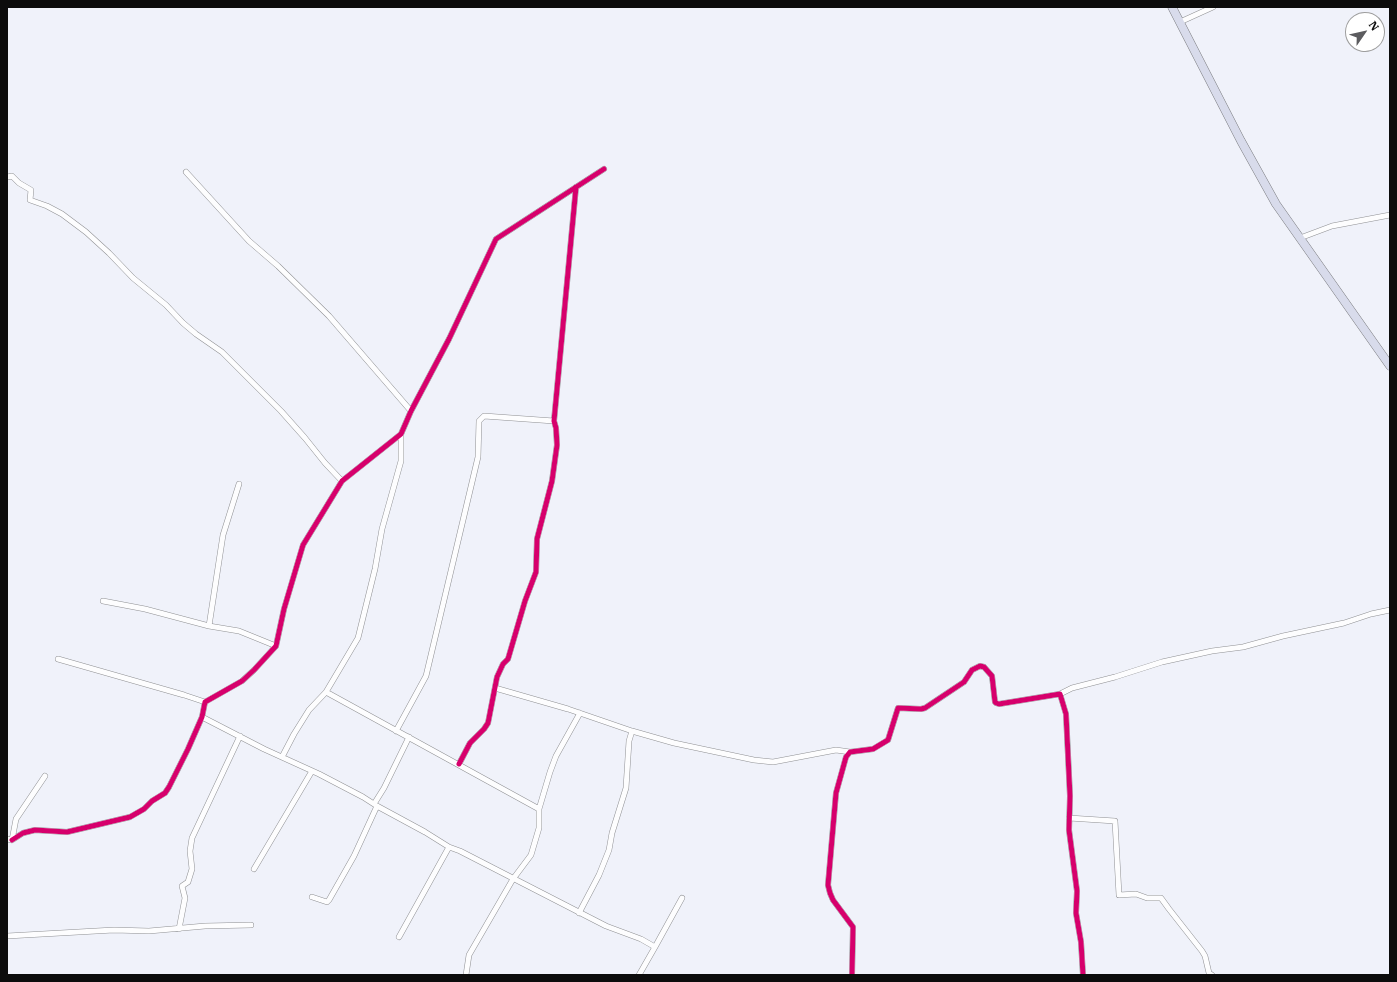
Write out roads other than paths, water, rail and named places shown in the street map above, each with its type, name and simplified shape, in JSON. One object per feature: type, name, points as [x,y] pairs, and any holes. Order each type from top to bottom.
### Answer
[{"type":"main road","points":[[1172,7],[1276,204],[1390,366]]},
{"type":"street","points":[[1180,22],[1213,7]]},
{"type":"street","points":[[282,757],[309,710],[326,692],[358,638],[375,570],[382,529],[401,461],[401,434],[411,411],[449,339],[496,239],[604,169]]},
{"type":"street","points":[[186,172],[249,241],[278,266],[329,316],[411,411]]},
{"type":"street","points":[[7,177],[12,176],[31,190],[30,200],[55,210],[86,232],[134,278],[166,305],[183,323],[222,352],[281,411],[342,481]]},
{"type":"street","points":[[459,764],[470,743],[488,723],[497,677],[502,664],[508,659],[525,601],[536,572],[537,539],[552,481],[557,446],[554,421],[576,187]]},
{"type":"street","points":[[1300,238],[1332,226],[1390,215]]},
{"type":"street","points":[[396,731],[426,676],[478,457],[479,421],[484,416],[554,421]]},
{"type":"street","points":[[58,659],[205,702],[242,681],[276,646],[284,609],[303,545],[342,481],[401,434]]},
{"type":"street","points":[[209,626],[223,535],[239,484]]},
{"type":"street","points":[[104,601],[145,609],[209,626],[239,631],[276,646]]},
{"type":"street","points":[[495,688],[674,743],[754,760],[773,762],[836,750],[850,752],[872,749],[884,743],[890,736],[898,708],[925,708],[964,682],[972,670],[980,666],[984,667],[992,676],[995,702],[999,704],[1060,694],[1072,688],[1162,662],[1212,651],[1244,647],[1282,636],[1344,623],[1371,614],[1390,610]]},
{"type":"street","points":[[326,692],[459,764],[539,810]]},
{"type":"street","points":[[1060,694],[1066,714],[1070,796],[1069,830],[1077,891],[1076,912],[1081,942],[1083,975]]},
{"type":"street","points":[[9,839],[35,830],[63,833],[90,827],[130,817],[144,809],[152,801],[164,793],[169,787],[202,717],[205,702]]},
{"type":"street","points":[[466,975],[469,955],[513,879],[531,854],[539,828],[539,810],[556,756],[580,714]]},
{"type":"street","points":[[202,717],[312,771],[425,832],[449,848],[460,851],[606,926],[641,939],[655,947]]},
{"type":"street","points":[[579,913],[599,875],[609,850],[612,834],[626,788],[629,741],[632,731]]},
{"type":"street","points":[[179,929],[184,898],[182,886],[188,882],[192,869],[190,851],[192,838],[240,736]]},
{"type":"street","points":[[312,897],[327,902],[329,900],[354,856],[376,805],[409,737]]},
{"type":"street","points":[[850,752],[846,757],[836,793],[828,885],[833,900],[853,927],[852,975]]},
{"type":"street","points":[[254,869],[312,771]]},
{"type":"street","points":[[9,839],[16,819],[45,776]]},
{"type":"street","points":[[1069,818],[1115,821],[1119,894],[1136,894],[1147,898],[1161,898],[1202,951],[1205,956],[1209,973],[1212,975]]},
{"type":"street","points":[[399,937],[449,848]]},
{"type":"street","points":[[639,975],[682,898]]},
{"type":"street","points":[[7,936],[251,925]]}]
